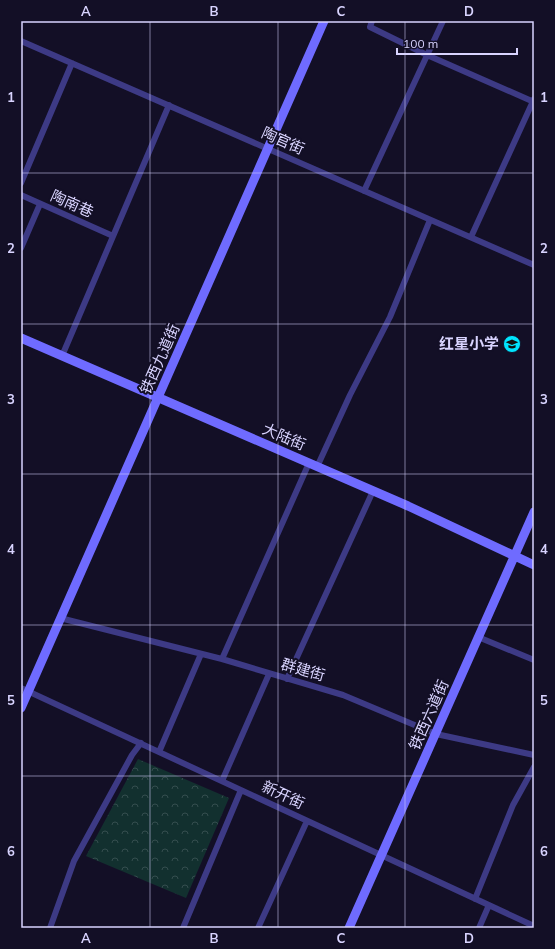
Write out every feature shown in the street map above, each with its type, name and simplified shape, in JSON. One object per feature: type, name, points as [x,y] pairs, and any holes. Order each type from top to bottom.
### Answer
[{"type":"main road","name":"铁西九道街","points":[[21,708],[25,689],[60,618],[269,149],[324,21]]},
{"type":"main road","name":"大陆街","points":[[21,338],[373,491],[534,565]]},
{"type":"main road","name":"铁西六道街","points":[[349,928],[534,512]]},
{"type":"street","points":[[372,21],[370,27],[427,55],[534,101],[470,237]]},
{"type":"street","points":[[364,190],[443,21]]},
{"type":"street","name":"陶官街","points":[[21,41],[534,265]]},
{"type":"street","points":[[21,183],[72,63]]},
{"type":"street","points":[[62,356],[169,105]]},
{"type":"street","name":"陶南巷","points":[[21,195],[113,236]]},
{"type":"street","points":[[21,248],[40,204]]},
{"type":"street","points":[[222,659],[313,465],[390,317],[430,220]]},
{"type":"street","points":[[287,679],[373,491]]},
{"type":"street","name":"群建街","points":[[60,618],[222,659],[343,695],[436,734],[534,756]]},
{"type":"street","points":[[478,638],[534,660]]},
{"type":"street","points":[[159,752],[201,654]]},
{"type":"street","points":[[222,781],[269,674]]},
{"type":"street","name":"新开街","points":[[25,689],[534,926]]},
{"type":"street","points":[[50,928],[74,861],[132,755],[141,743]]},
{"type":"street","points":[[476,899],[513,805],[534,766]]},
{"type":"street","points":[[183,928],[241,790]]},
{"type":"street","points":[[258,928],[306,820]]},
{"type":"street","points":[[479,928],[489,905]]},
{"type":"green space","points":[[138,759],[229,798],[186,898],[86,856]]},
{"type":"place","name":"红星小学","points":[[512,344]]}]
